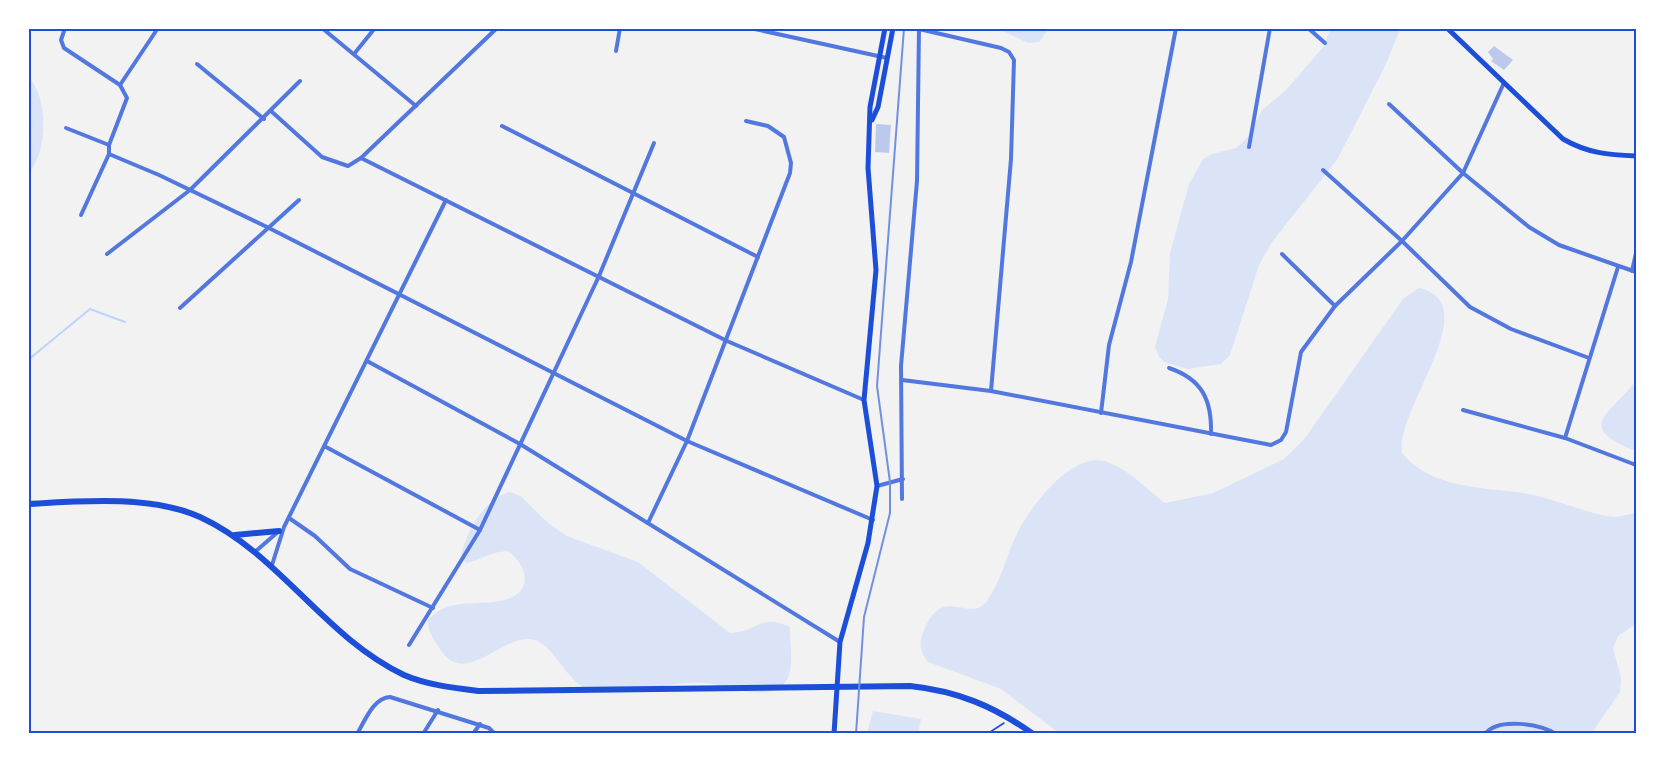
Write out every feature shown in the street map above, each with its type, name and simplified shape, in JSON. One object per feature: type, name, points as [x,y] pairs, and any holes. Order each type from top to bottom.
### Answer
[{"type":"highway","points":[[30,506],[106,502],[164,506],[198,516],[234,535],[256,551],[357,645],[405,675],[442,687],[479,692],[910,686],[940,690],[973,699],[1012,718],[1033,734]]},
{"type":"highway","points":[[234,535],[282,529]]},
{"type":"main road","points":[[834,734],[840,642],[873,520],[877,486],[864,400],[876,270],[868,168],[870,106],[885,28]]},
{"type":"main road","points":[[870,123],[878,107],[893,28]]},
{"type":"main road","points":[[1447,28],[1503,85],[1563,139],[1581,149],[1608,155],[1636,156]]},
{"type":"street","points":[[65,28],[61,40],[64,48],[120,85],[127,98],[109,146],[109,154],[81,215]]},
{"type":"street","points":[[120,85],[158,28]]},
{"type":"street","points":[[322,28],[416,106]]},
{"type":"street","points":[[354,54],[375,28]]},
{"type":"street","points":[[271,111],[322,156],[348,166],[361,158],[497,28]]},
{"type":"street","points":[[616,51],[620,28]]},
{"type":"street","points":[[750,28],[887,58]]},
{"type":"street","points":[[1101,413],[1109,345],[1131,262],[1176,28]]},
{"type":"street","points":[[1249,147],[1270,28]]},
{"type":"street","points":[[1308,28],[1325,43]]},
{"type":"street","points":[[902,499],[902,380],[918,158],[920,29],[1001,48],[1010,52],[1014,60],[1011,159],[991,391]]},
{"type":"street","points":[[197,64],[264,119]]},
{"type":"street","points":[[107,254],[190,190],[300,81]]},
{"type":"street","points":[[902,380],[991,391],[1271,445],[1281,440],[1286,432],[1301,352],[1335,306],[1402,241],[1462,173],[1503,85]]},
{"type":"street","points":[[1389,104],[1462,173],[1529,227],[1559,245],[1634,272],[1636,253]]},
{"type":"street","points":[[648,523],[687,441],[728,341],[790,173],[791,163],[784,137],[768,126],[746,121]]},
{"type":"street","points":[[502,126],[633,191],[758,257]]},
{"type":"street","points":[[66,128],[109,146]]},
{"type":"street","points":[[409,645],[480,530],[599,276],[654,143]]},
{"type":"street","points":[[109,154],[269,228],[687,441],[873,520]]},
{"type":"street","points":[[361,158],[728,341],[864,400]]},
{"type":"street","points":[[1323,170],[1402,241],[1470,307],[1512,329],[1589,358]]},
{"type":"street","points":[[180,308],[299,200]]},
{"type":"street","points":[[272,565],[282,529],[326,447],[397,295],[446,200]]},
{"type":"street","points":[[1282,254],[1335,306]]},
{"type":"street","points":[[1566,438],[1618,267]]},
{"type":"street","points":[[367,361],[520,444],[840,642]]},
{"type":"street","points":[[1169,368],[1186,373],[1199,386],[1210,407],[1210,434]]},
{"type":"street","points":[[1463,410],[1566,438],[1636,465]]},
{"type":"street","points":[[326,447],[480,530]]},
{"type":"street","points":[[877,486],[903,479]]},
{"type":"street","points":[[289,518],[315,536],[351,569],[433,608]]},
{"type":"street","points":[[256,551],[282,529]]},
{"type":"street","points":[[357,734],[375,704],[383,698],[438,710],[480,724],[495,734]]},
{"type":"street","points":[[423,734],[438,710]]},
{"type":"street","points":[[473,734],[480,724]]},
{"type":"street","points":[[1485,734],[1491,727],[1500,724],[1540,728],[1557,734]]},
{"type":"path","points":[[987,734],[1012,718]]},
{"type":"shaded area","points":[[999,29],[1049,29],[1039,42],[1028,43]]},
{"type":"shaded area","points":[[1330,29],[1400,29],[1386,64],[1337,160],[1272,242],[1259,265],[1230,355],[1221,364],[1188,369],[1164,362],[1155,347],[1168,299],[1170,253],[1189,184],[1203,159],[1212,154],[1236,148],[1247,138],[1262,110],[1286,90],[1324,46]]},
{"type":"shaded area","points":[[29,78],[40,98],[43,125],[40,152],[29,172]]},
{"type":"shaded area","points":[[1419,288],[1438,298],[1444,314],[1442,336],[1403,434],[1402,453],[1415,466],[1446,481],[1534,495],[1605,516],[1616,517],[1636,513],[1636,624],[1618,636],[1613,648],[1621,677],[1620,692],[1592,733],[1059,733],[1001,689],[928,662],[922,652],[921,641],[930,618],[938,609],[947,606],[972,609],[980,607],[987,601],[997,583],[1016,535],[1028,515],[1058,479],[1071,469],[1097,460],[1110,463],[1132,476],[1165,503],[1213,493],[1284,459],[1305,438],[1403,299]]},
{"type":"shaded area","points":[[1636,381],[1636,451],[1617,443],[1606,435],[1602,428],[1603,420],[1608,412]]},
{"type":"shaded area","points":[[509,492],[521,496],[549,524],[567,536],[638,562],[730,633],[747,630],[765,622],[780,623],[790,627],[791,665],[788,679],[776,689],[757,693],[705,683],[676,684],[619,692],[591,690],[572,678],[549,650],[532,639],[520,640],[468,663],[458,663],[448,659],[431,635],[428,620],[446,607],[508,599],[522,590],[525,577],[523,570],[520,563],[509,552],[498,552],[466,563],[461,556],[467,537],[484,509]]},
{"type":"shaded area","points":[[873,711],[921,719],[918,733],[867,733]]},
{"type":"building","points":[[1494,46],[1513,60],[1504,70],[1491,61],[1493,59],[1488,52]]},
{"type":"building","points":[[876,124],[891,125],[889,153],[875,152]]},
{"type":"waterway","points":[[28,360],[90,309],[125,322]]},
{"type":"railway","points":[[856,734],[864,617],[890,513],[890,482],[877,386],[904,28]]}]
